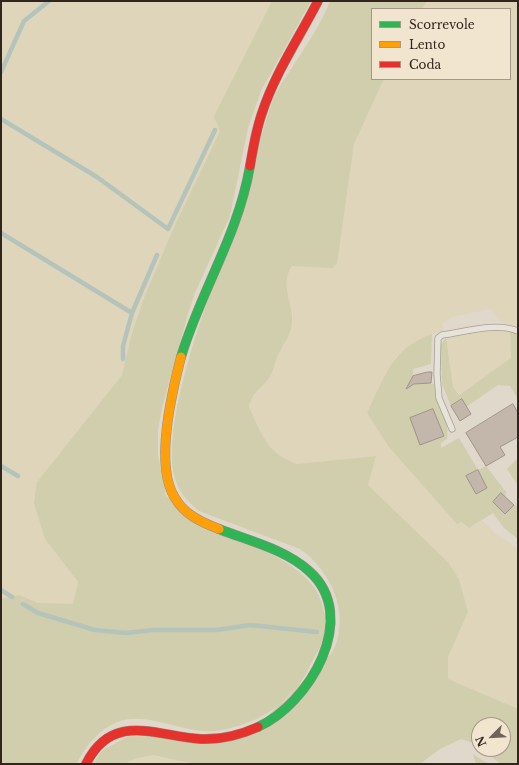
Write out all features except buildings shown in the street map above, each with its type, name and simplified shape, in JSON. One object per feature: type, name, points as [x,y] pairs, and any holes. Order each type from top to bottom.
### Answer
[{"type":"street","points":[[86,764],[98,746],[112,736],[126,730],[142,728],[201,739],[220,738],[242,733],[263,724],[279,714],[293,702],[325,651],[331,633],[332,615],[328,597],[320,580],[295,558],[192,516],[180,506],[172,492],[166,455],[169,412],[176,381],[196,314],[238,218],[245,195],[254,139],[261,114],[279,73],[318,1]]},
{"type":"lane","points":[[452,429],[439,398],[437,379],[438,338],[442,335],[496,328],[510,328],[518,331]]},
{"type":"shaded area","points":[[1,1],[272,1],[214,116],[220,131],[174,227],[145,295],[131,336],[122,375],[37,482],[45,539],[78,582],[73,605],[38,603],[19,595],[1,599]]},
{"type":"shaded area","points":[[272,1],[311,1],[261,91],[248,128],[230,216],[195,293],[162,408],[158,429],[158,455],[166,496],[283,560],[307,579],[319,596],[323,607],[325,625],[323,641],[301,682],[283,702],[261,717],[236,727],[209,731],[184,728],[148,720],[124,720],[109,726],[102,731],[90,743],[77,764],[1,764],[1,599],[19,595],[38,603],[73,604],[78,582],[45,539],[34,503],[37,482],[122,375],[131,336],[145,295],[174,227],[220,131],[214,116]]},
{"type":"shaded area","points":[[330,1],[427,1],[423,8],[371,8],[371,80],[384,80],[354,144],[337,264],[332,268],[292,266],[288,274],[287,281],[287,289],[292,313],[291,329],[275,362],[270,377],[254,395],[249,407],[266,442],[278,454],[297,464],[376,456],[368,485],[448,562],[459,579],[468,612],[448,657],[448,679],[518,709],[518,764],[501,764],[492,757],[511,757],[511,717],[471,717],[471,742],[461,739],[440,749],[420,764],[195,764],[153,755],[134,759],[124,764],[93,764],[103,750],[129,736],[245,738],[331,654],[337,641],[340,624],[337,599],[326,576],[318,566],[300,549],[199,511],[180,491],[174,475],[172,453],[174,427],[186,371],[202,316],[273,99],[318,27]]},
{"type":"shaded area","points":[[427,1],[518,1],[518,326],[502,323],[490,309],[452,317],[442,324],[444,331],[432,334],[405,348],[394,359],[367,413],[461,522],[469,528],[483,521],[496,534],[518,548],[518,710],[448,679],[448,657],[468,612],[459,579],[448,562],[368,485],[376,456],[297,464],[284,460],[266,444],[249,407],[250,401],[271,376],[276,359],[291,330],[293,317],[287,289],[287,274],[292,266],[332,268],[337,264],[354,144],[384,80],[511,80],[511,8],[423,8]]},
{"type":"shaded area","points":[[496,330],[510,331],[511,358],[459,395],[453,387],[446,337]]},
{"type":"shaded area","points":[[510,331],[518,335],[518,399],[510,386],[498,385],[466,407],[461,399],[451,406],[442,384],[441,345],[446,337],[453,387],[459,395],[511,358]]},
{"type":"shaded area","points":[[432,334],[431,364],[413,369],[413,376],[407,388],[420,383],[434,384],[448,433],[447,439],[441,443],[441,448],[459,438],[478,470],[486,466],[506,492],[505,497],[493,502],[505,514],[514,505],[518,506],[518,539],[504,528],[493,513],[469,528],[461,522],[457,524],[389,447],[367,413],[391,365],[407,347]],"holes":[[[478,470],[487,488],[476,494],[467,476]]]},
{"type":"shaded area","points":[[518,458],[518,482],[516,483],[507,469]]},
{"type":"shaded area","points":[[153,755],[195,764],[124,764],[134,759]]},
{"type":"shaded area","points":[[474,757],[478,757],[488,764],[476,764]]},
{"type":"waterway","points":[[1,72],[24,21],[49,1]]},
{"type":"waterway","points":[[1,119],[97,177],[168,229],[215,130]]},
{"type":"waterway","points":[[1,233],[132,313],[123,346],[123,359]]},
{"type":"waterway","points":[[132,313],[157,255]]},
{"type":"waterway","points":[[1,466],[18,476]]},
{"type":"waterway","points":[[1,590],[12,597]]},
{"type":"waterway","points":[[23,604],[38,613],[95,630],[126,633],[153,630],[217,630],[250,625],[317,632]]},
{"type":"traffic: fast","points":[[181,357],[189,332],[237,216],[250,166]]},
{"type":"traffic: fast","points":[[219,529],[278,551],[299,563],[309,571],[324,590],[330,612],[329,635],[322,658],[310,680],[295,699],[277,716],[258,727]]},
{"type":"traffic: slow","points":[[181,357],[173,389],[165,449],[169,484],[175,498],[184,509],[200,521],[219,529]]},
{"type":"traffic: jam","points":[[250,166],[258,126],[267,98],[280,70],[318,1]]},
{"type":"traffic: jam","points":[[86,764],[97,747],[109,737],[123,732],[138,730],[201,739],[216,739],[258,727]]}]
